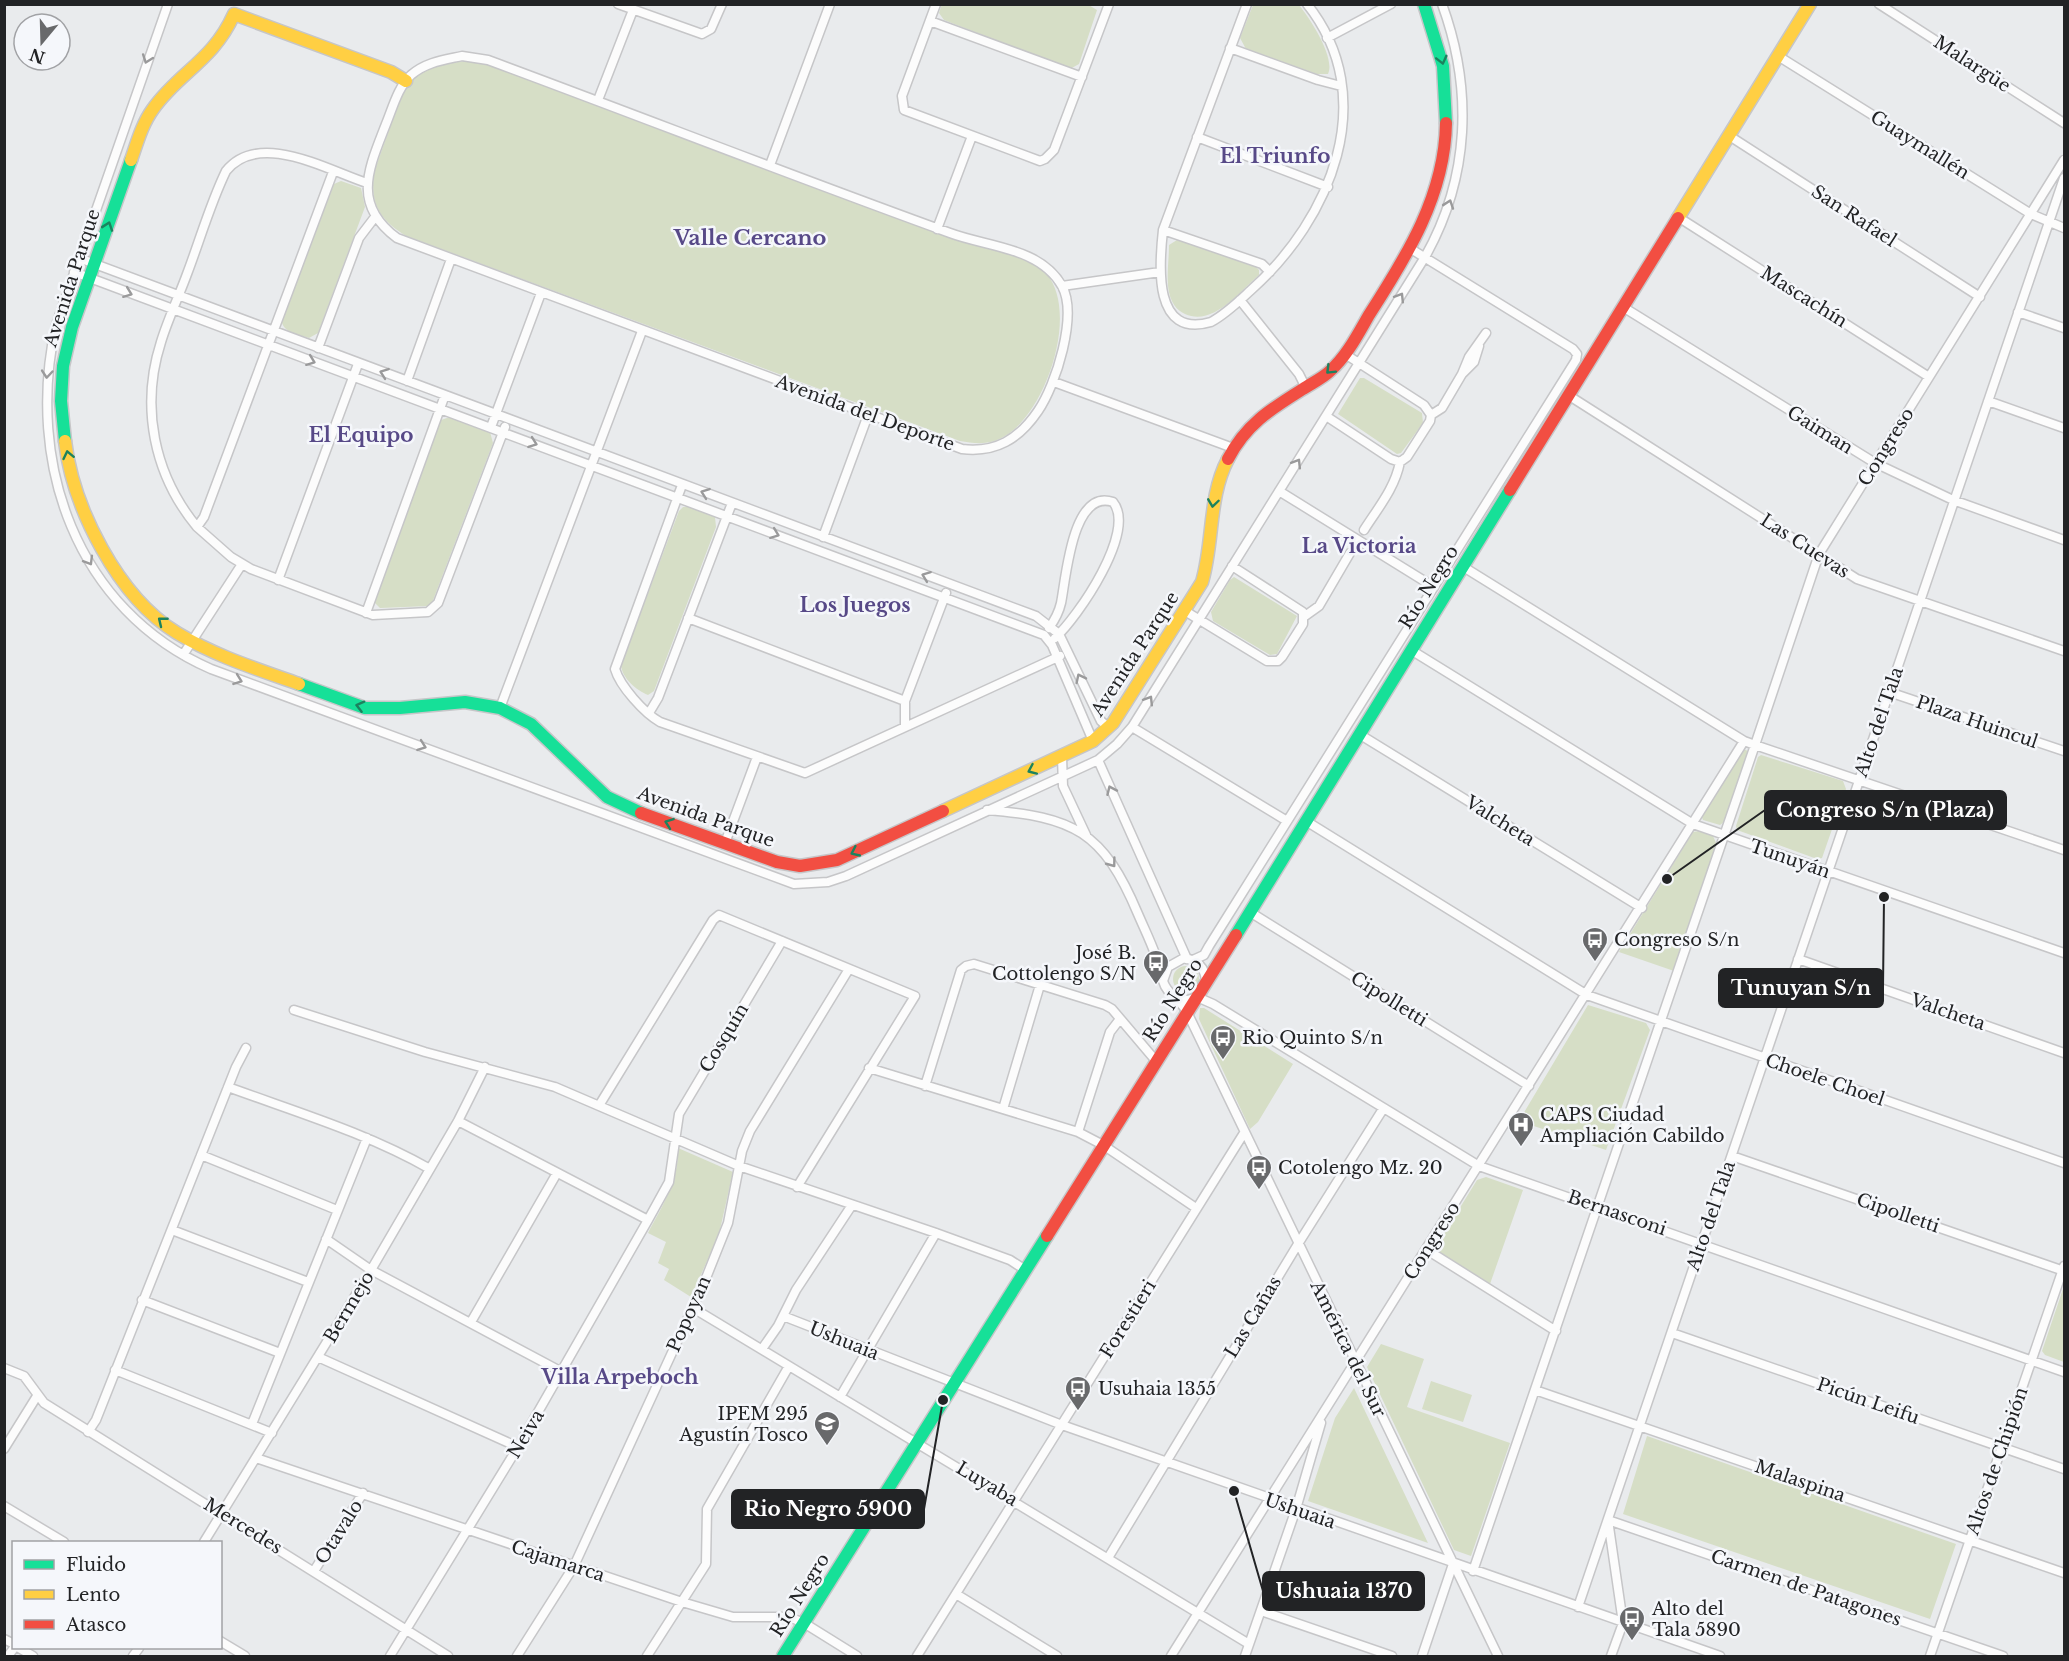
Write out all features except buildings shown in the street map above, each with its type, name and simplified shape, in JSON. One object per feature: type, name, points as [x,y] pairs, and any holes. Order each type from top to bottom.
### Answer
[{"type":"street","name":"Avenida Parque","points":[[168,4],[56,325],[46,374],[49,449],[61,500],[89,561],[116,599],[150,633],[183,655],[232,678],[794,884],[828,882],[846,876],[1098,759],[1117,744],[1132,727],[1425,257],[1450,200],[1463,137],[1462,80],[1453,34],[1442,4]]},
{"type":"street","points":[[618,4],[702,34],[711,29],[722,4]]},
{"type":"street","points":[[770,165],[830,4]]},
{"type":"street","points":[[936,4],[902,96],[902,106],[911,114],[1035,160],[1045,159],[1054,150],[1107,5]]},
{"type":"street","points":[[1247,4],[1163,230],[1160,272],[1168,308],[1173,315],[1186,324],[1202,325],[1211,322],[1240,300],[1270,272],[1302,235],[1328,187],[1341,140],[1341,86],[1327,38],[1307,4]]},
{"type":"street","points":[[1327,38],[1391,4]]},
{"type":"street","name":"Avenida Parque","points":[[406,81],[391,72],[234,14],[207,56],[165,93],[147,117],[67,344],[61,383],[62,421],[73,483],[95,538],[123,581],[157,618],[191,642],[218,655],[365,708],[391,710],[453,700],[500,708],[523,718],[549,738],[585,778],[609,798],[627,807],[789,865],[826,864],[1062,757],[1093,741],[1109,728],[1185,611],[1205,575],[1215,494],[1233,448],[1242,434],[1261,415],[1330,372],[1345,354],[1411,249],[1439,182],[1448,122],[1444,69],[1424,4]]},
{"type":"street","name":"Río Negro","points":[[783,1656],[1250,912],[1810,4]]},
{"type":"street","name":"Malargüe","points":[[1879,4],[2064,123]]},
{"type":"street","points":[[598,100],[633,10]]},
{"type":"street","points":[[930,21],[1082,77]]},
{"type":"street","points":[[1230,48],[1318,81],[1341,86]]},
{"type":"street","name":"Guaymallén","points":[[1778,56],[2031,214],[2064,228]]},
{"type":"street","points":[[318,348],[359,238],[375,217],[368,198],[367,183],[397,96],[406,81],[417,71],[439,60],[474,57],[598,100],[937,229],[1028,256],[1047,268],[1062,286],[1160,272]]},
{"type":"street","name":"San Rafael","points":[[1728,135],[1980,297]]},
{"type":"street","points":[[937,229],[972,136]]},
{"type":"street","points":[[1197,137],[1328,187]]},
{"type":"street","points":[[367,183],[272,151],[253,153],[236,161],[222,179],[161,340],[154,368],[151,397],[153,433],[168,482],[177,501],[197,527],[242,564],[278,580],[366,613],[386,616],[428,612],[435,607],[508,419]]},
{"type":"street","name":"Congreso","points":[[1473,1571],[1725,837],[1819,554],[2064,160]]},
{"type":"street","points":[[197,527],[204,517],[333,171]]},
{"type":"street","name":"Alto del Tala","points":[[1578,1607],[2064,178]]},
{"type":"street","name":"Avenida del Deporte","points":[[375,217],[397,238],[963,449],[995,448],[1016,436],[1031,420],[1054,382],[1065,320],[1062,286]]},
{"type":"street","name":"Mascachín","points":[[1678,217],[1929,378]]},
{"type":"street","points":[[1163,230],[1262,264],[1270,272]]},
{"type":"street","points":[[1411,249],[1425,257]]},
{"type":"street","name":"Río Negro","points":[[1190,959],[1204,955],[1576,360],[1577,354],[1573,349],[1425,257]]},
{"type":"street","points":[[79,258],[1036,616],[1059,634],[1098,716],[1109,728]]},
{"type":"street","points":[[407,381],[451,259]]},
{"type":"street","points":[[74,272],[678,497],[1047,639],[1093,741]]},
{"type":"street","points":[[491,427],[541,293]]},
{"type":"street","points":[[1240,300],[1299,374],[1306,388]]},
{"type":"street","name":"Gaiman","points":[[1623,308],[1875,464],[1953,500],[2064,540]]},
{"type":"street","points":[[2018,312],[2064,328]]},
{"type":"street","points":[[500,708],[642,331]]},
{"type":"street","points":[[1364,530],[1378,503],[1385,497],[1397,478],[1400,462],[1407,457],[1431,416],[1442,408],[1469,357],[1479,346],[1486,333]]},
{"type":"street","points":[[1345,354],[1424,405],[1431,416]]},
{"type":"street","points":[[278,580],[358,364]]},
{"type":"street","points":[[1054,382],[1233,448]]},
{"type":"street","points":[[366,613],[445,395]]},
{"type":"street","name":"Las Cuevas","points":[[1568,395],[1864,582],[2064,651]]},
{"type":"street","points":[[1988,401],[2064,428]]},
{"type":"street","points":[[823,537],[868,415]]},
{"type":"street","points":[[1326,417],[1400,462]]},
{"type":"street","points":[[682,485],[616,663],[618,678],[660,722],[805,773],[1068,652]]},
{"type":"street","points":[[1279,491],[1434,587]]},
{"type":"street","points":[[1102,500],[1113,502],[1119,516],[1112,553],[1059,634],[1047,639],[1059,610],[1071,545],[1079,525],[1092,505],[1102,500]]},
{"type":"street","points":[[649,713],[658,698],[732,503]]},
{"type":"street","points":[[1185,611],[1266,661],[1272,662],[1282,657],[1303,624],[1305,616],[1319,606],[1350,553]]},
{"type":"street","points":[[183,655],[242,564]]},
{"type":"street","points":[[1232,566],[1298,608],[1305,616]]},
{"type":"street","points":[[1462,567],[1744,741],[2064,850]]},
{"type":"street","points":[[905,726],[905,700],[950,585]]},
{"type":"street","points":[[688,618],[905,700]]},
{"type":"street","name":"Tunuyán","points":[[1411,650],[1693,824],[2064,953]]},
{"type":"street","name":"Plaza Huincul","points":[[1889,692],[2064,751]]},
{"type":"street","points":[[1132,727],[1287,821]]},
{"type":"street","name":"Valcheta","points":[[1359,734],[1641,908]]},
{"type":"street","name":"Congreso","points":[[1171,1656],[1744,741]]},
{"type":"street","points":[[725,843],[758,757]]},
{"type":"street","points":[[1062,757],[1061,776],[1069,800],[1090,841]]},
{"type":"street","points":[[1098,759],[1190,959]]},
{"type":"street","points":[[957,804],[964,820]]},
{"type":"street","points":[[986,810],[1048,817],[1067,825],[1106,855],[1123,878],[1158,959],[1170,994],[1177,999],[1188,1000],[1197,997]]},
{"type":"street","name":"Choele Choel","points":[[1306,821],[1587,995],[2064,1163]]},
{"type":"street","name":"Cipolletti","points":[[1250,912],[1529,1086]]},
{"type":"street","points":[[600,1104],[712,920],[719,915],[915,996],[797,1187]]},
{"type":"street","name":"Cosquín","points":[[675,1139],[679,1114],[782,940]]},
{"type":"street","points":[[1164,981],[1168,967],[1177,960],[1190,959],[1201,965],[1206,981]]},
{"type":"street","name":"Valcheta","points":[[1798,959],[2064,1053]]},
{"type":"street","points":[[925,1086],[961,970],[974,964],[1106,1005],[1156,1061]]},
{"type":"street","name":"Popoyan","points":[[517,1656],[574,1566],[693,1308],[728,1223],[738,1166],[750,1131],[849,969]]},
{"type":"street","points":[[1003,1109],[1040,985]]},
{"type":"street","name":"Bernasconi","points":[[1197,997],[1213,1004],[1479,1166],[2064,1372]]},
{"type":"street","name":"América del Sur","points":[[1177,999],[1187,1012],[1498,1656]]},
{"type":"street","points":[[294,1010],[425,1052],[527,1077],[600,1104],[738,1166],[936,1233],[1010,1260],[1024,1269]]},
{"type":"street","points":[[1078,1132],[1110,1032],[1120,1018]]},
{"type":"street","points":[[88,1432],[96,1420],[142,1300],[246,1048]]},
{"type":"street","name":"Bermejo","points":[[205,1541],[371,1270],[458,1121],[485,1067]]},
{"type":"street","points":[[869,1068],[1078,1132],[1103,1145],[1196,1208]]},
{"type":"street","points":[[228,1087],[367,1138],[400,1152],[430,1169]]},
{"type":"street","name":"Las Cañas","points":[[1108,1558],[1298,1244],[1383,1109]]},
{"type":"street","points":[[458,1121],[648,1220]]},
{"type":"street","name":"Forestieri","points":[[917,1656],[1244,1134]]},
{"type":"street","points":[[252,1424],[367,1138]]},
{"type":"street","name":"Neiva","points":[[390,1656],[518,1447],[669,1182],[675,1139]]},
{"type":"street","points":[[201,1155],[337,1210]]},
{"type":"street","name":"Cipolletti","points":[[1732,1156],[2064,1269]]},
{"type":"street","points":[[471,1322],[557,1173]]},
{"type":"street","points":[[762,1349],[796,1290],[852,1205]]},
{"type":"street","points":[[172,1230],[308,1282]]},
{"type":"street","points":[[840,1397],[936,1233]]},
{"type":"street","points":[[326,1239],[371,1270],[562,1371]]},
{"type":"street","points":[[1427,1250],[1556,1331]]},
{"type":"street","name":"Altos de Chipión","points":[[1930,1656],[2064,1269]]},
{"type":"street","points":[[142,1300],[280,1353]]},
{"type":"street","name":"Luyaba","points":[[693,1308],[1249,1644]]},
{"type":"street","name":"Ushuaia","points":[[783,1316],[953,1384],[1166,1463],[1720,1656]]},
{"type":"street","name":"Picún Leifu","points":[[1671,1333],[2064,1469]]},
{"type":"street","points":[[318,1357],[518,1447]]},
{"type":"street","points":[[647,1656],[705,1564],[706,1509],[789,1366]]},
{"type":"street","name":"Mercedes","points":[[4,1368],[24,1376],[37,1396],[88,1432],[222,1513],[448,1656]]},
{"type":"street","points":[[115,1371],[272,1433]]},
{"type":"street","name":"Malaspina","points":[[1535,1390],[2064,1573]]},
{"type":"street","points":[[4,1449],[37,1396]]},
{"type":"street","points":[[1245,1656],[1296,1509],[1317,1442],[1322,1417]]},
{"type":"street","name":"Cajamarca","points":[[256,1458],[682,1602],[733,1617],[789,1617],[804,1623],[857,1656]]},
{"type":"street","name":"Otavalo","points":[[314,1571],[363,1493]]},
{"type":"street","points":[[4,1506],[62,1541]]},
{"type":"street","points":[[1608,1520],[1623,1623],[1611,1656]]},
{"type":"street","name":"Carmen de Patagones","points":[[1608,1520],[2003,1656]]},
{"type":"street","points":[[1422,1656],[1453,1564]]},
{"type":"street","points":[[956,1594],[1057,1656]]},
{"type":"street","points":[[1261,1611],[1392,1656]]},
{"type":"street","points":[[222,1642],[245,1656]]},
{"type":"green space","points":[[942,4],[1087,4],[1097,10],[1079,64],[1070,69],[944,20],[939,13]]},
{"type":"green space","points":[[1253,5],[1299,5],[1325,48],[1328,58],[1328,74],[1317,74],[1246,49],[1240,38]]},
{"type":"green space","points":[[477,60],[975,244],[1031,261],[1046,273],[1056,290],[1060,312],[1059,335],[1054,360],[1033,406],[1020,424],[1000,439],[983,443],[960,441],[406,236],[389,223],[378,210],[373,183],[374,172],[404,88],[420,75],[437,66]]},
{"type":"green space","points":[[341,181],[361,188],[365,207],[318,333],[309,338],[287,330],[281,318],[334,184]]},
{"type":"green space","points":[[1177,240],[1255,266],[1259,270],[1259,275],[1216,312],[1195,317],[1185,314],[1174,305],[1168,287],[1169,245]]},
{"type":"green space","points":[[1360,378],[1364,378],[1422,413],[1423,423],[1401,453],[1397,454],[1338,414]]},
{"type":"green space","points":[[450,417],[490,432],[493,443],[432,603],[429,606],[380,608],[375,603],[375,598],[439,424],[441,420]]},
{"type":"green space","points":[[683,507],[690,507],[715,517],[716,527],[654,691],[648,695],[630,683],[621,665],[679,511]]},
{"type":"green space","points":[[1234,577],[1297,616],[1277,654],[1270,655],[1213,621],[1211,612]]},
{"type":"green space","points":[[1741,748],[1748,751],[1724,822],[1720,825],[1703,820],[1701,815]]},
{"type":"green space","points":[[1761,755],[1843,781],[1846,789],[1822,858],[1817,859],[1737,830],[1736,826],[1758,757]]},
{"type":"green space","points":[[1699,831],[1713,836],[1717,845],[1674,971],[1619,952],[1693,832]]},
{"type":"green space","points":[[1186,966],[1195,970],[1199,979],[1195,988],[1186,992],[1177,988],[1173,979],[1177,970]]},
{"type":"green space","points":[[1588,1005],[1646,1023],[1650,1030],[1606,1150],[1519,1121]]},
{"type":"green space","points":[[1200,1008],[1204,1008],[1293,1064],[1258,1122],[1250,1129],[1199,1019]]},
{"type":"green space","points":[[678,1148],[733,1172],[719,1234],[691,1297],[664,1280],[669,1269],[658,1263],[666,1242],[648,1233],[673,1182]]},
{"type":"green space","points":[[1486,1177],[1523,1190],[1490,1284],[1440,1253],[1437,1245],[1477,1180]]},
{"type":"green space","points":[[2064,1286],[2064,1362],[2045,1355],[2042,1351]]},
{"type":"green space","points":[[1381,1344],[1424,1359],[1407,1407],[1510,1443],[1471,1556],[1454,1550],[1367,1367]]},
{"type":"green space","points":[[1431,1381],[1472,1395],[1463,1422],[1422,1409]]},
{"type":"green space","points":[[1354,1388],[1428,1543],[1308,1501],[1335,1418]]},
{"type":"green space","points":[[1647,1436],[1956,1544],[1930,1619],[1623,1514]]},
{"type":"traffic: fast","points":[[1424,4],[1443,66],[1446,123]]},
{"type":"traffic: fast","points":[[65,441],[61,401],[63,366],[72,327],[131,160]]},
{"type":"traffic: fast","points":[[1236,935],[1510,490]]},
{"type":"traffic: fast","points":[[299,684],[365,708],[400,708],[465,702],[500,708],[531,724],[607,797],[641,813]]},
{"type":"traffic: fast","points":[[783,1656],[1047,1236]]},
{"type":"traffic: slow","points":[[1678,218],[1810,4]]},
{"type":"traffic: slow","points":[[131,160],[143,127],[153,109],[163,96],[206,55],[226,30],[234,14],[391,72],[406,81]]},
{"type":"traffic: slow","points":[[65,441],[70,467],[88,522],[102,549],[136,597],[156,617],[191,641],[236,662],[299,684]]},
{"type":"traffic: slow","points":[[943,811],[1093,741],[1113,723],[1202,582],[1217,488],[1228,459]]},
{"type":"traffic: jam","points":[[1228,459],[1243,436],[1260,418],[1327,374],[1342,359],[1352,344],[1397,270],[1421,224],[1439,175],[1446,123]]},
{"type":"traffic: jam","points":[[1510,490],[1678,218]]},
{"type":"traffic: jam","points":[[641,813],[777,862],[800,866],[837,860],[943,811]]},
{"type":"traffic: jam","points":[[1047,1236],[1236,935]]},
{"type":"place","name":"Congreso S/n (Plaza)","points":[[1667,879]]},
{"type":"place","name":"Tunuyan S/n","points":[[1884,897]]},
{"type":"place","name":"Congreso S/n","points":[[1595,963]]},
{"type":"place","name":"José B. Cottolengo S/N","points":[[1156,986]]},
{"type":"place","name":"Rio Quinto S/n","points":[[1223,1061]]},
{"type":"place","name":"CAPS Ciudad Ampliación Cabildo","points":[[1521,1148]]},
{"type":"place","name":"Cotolengo Mz. 20","points":[[1259,1191]]},
{"type":"place","name":"Rio Negro 5900","points":[[943,1400]]},
{"type":"place","name":"Usuhaia 1355","points":[[1078,1412]]},
{"type":"place","name":"IPEM 295 Agustín Tosco","points":[[827,1447]]},
{"type":"place","name":"Ushuaia 1370","points":[[1234,1491]]},
{"type":"place","name":"Alto del Tala 5890","points":[[1632,1642]]},
{"type":"district","name":"El Triunfo","points":[[1275,156]]},
{"type":"district","name":"Valle Cercano","points":[[750,238]]},
{"type":"district","name":"El Equipo","points":[[361,435]]},
{"type":"district","name":"La Victoria","points":[[1359,546]]},
{"type":"district","name":"Los Juegos","points":[[855,605]]},
{"type":"district","name":"Villa Arpeboch","points":[[620,1377]]}]
